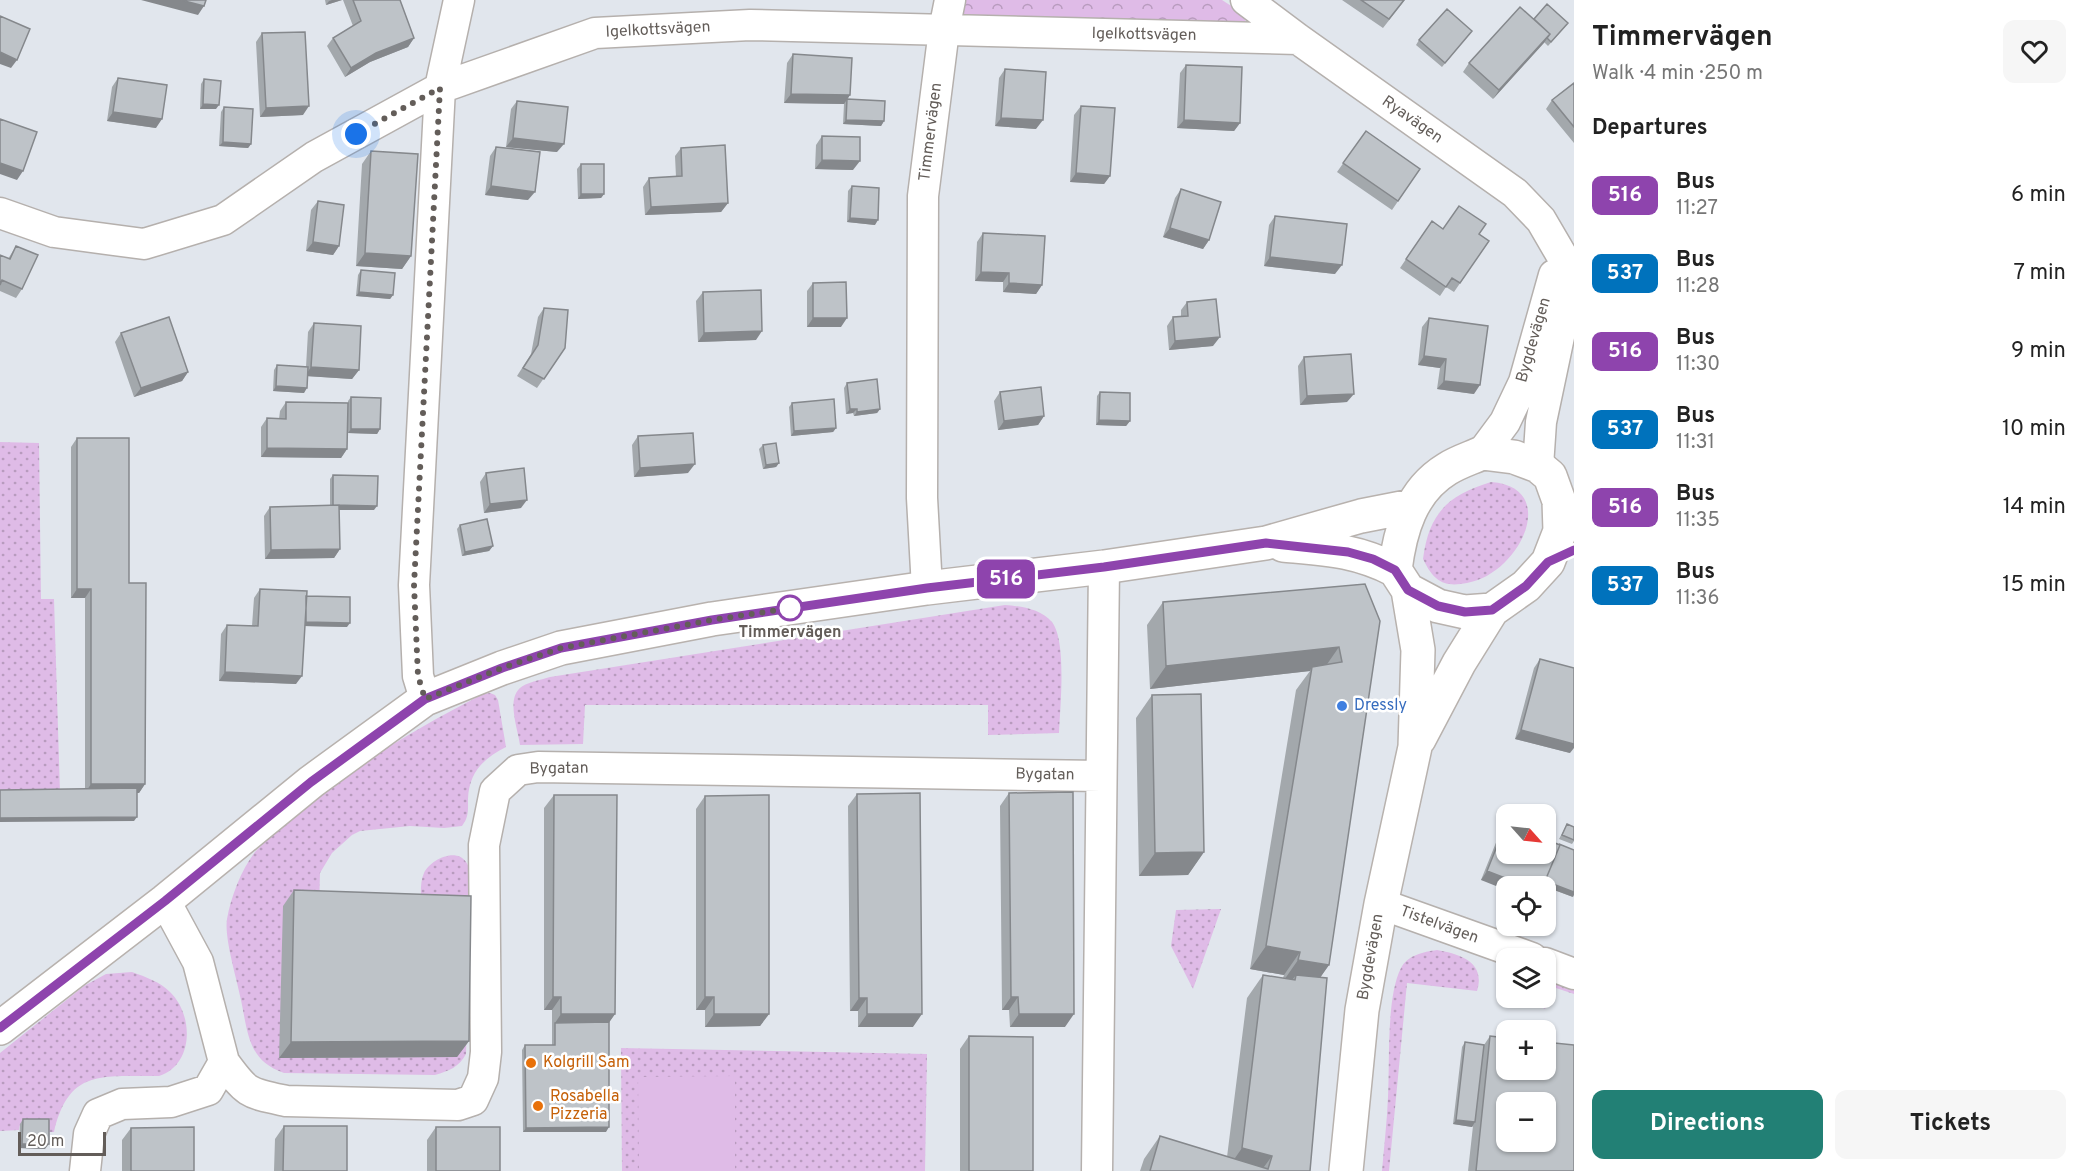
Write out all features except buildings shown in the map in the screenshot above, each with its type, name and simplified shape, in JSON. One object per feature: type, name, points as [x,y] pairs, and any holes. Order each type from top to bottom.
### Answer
[{"type":"street","points":[[425,699],[418,676],[414,585],[440,88],[459,0]]},
{"type":"street","name":"Timmervägen","points":[[927,588],[922,498],[923,196],[944,30],[950,0]]},
{"type":"street","name":"Ryavägen","points":[[1246,0],[1515,193],[1568,247]]},
{"type":"street","name":"Igelkottsvägen","points":[[0,213],[54,232],[144,244],[223,220],[314,157],[440,88],[595,33],[750,25],[1298,39]]},
{"type":"street","name":"Bygdevägen","points":[[1482,453],[1505,422],[1524,382],[1550,286],[1568,247]]},
{"type":"street","name":"Bygdevägen","points":[[1554,476],[1540,422],[1568,294],[1568,247]]},
{"type":"street","points":[[1266,543],[1348,552],[1373,559],[1401,580],[1438,606],[1465,612],[1492,610],[1526,586],[1561,556],[1559,501],[1554,476],[1514,457],[1482,453],[1447,469],[1426,487],[1412,506],[1403,525],[1401,580]]},
{"type":"street","points":[[0,1028],[165,901],[311,782],[425,699],[502,668],[561,648],[712,620],[927,588],[1104,567],[1266,543],[1361,516],[1412,506]]},
{"type":"street","points":[[1097,1171],[1104,567]]},
{"type":"street","name":"Bygdevägen","points":[[1346,1171],[1362,1010],[1381,904],[1415,747],[1418,650],[1401,580]]},
{"type":"street","name":"Bygdevägen","points":[[1415,747],[1459,663],[1492,610]]},
{"type":"street","name":"Bygatan","points":[[165,901],[198,962],[224,1062],[242,1088],[259,1095],[286,1101],[458,1105],[473,1100],[483,1078],[486,1052],[484,845],[495,791],[518,770],[538,767],[1101,776]]},
{"type":"street","name":"Tistelvägen","points":[[1381,904],[1504,948]]},
{"type":"street","points":[[1556,967],[1574,974]]},
{"type":"street","points":[[85,1171],[89,1134],[98,1114],[122,1104],[171,1102],[208,1090],[224,1062]]},
{"type":"green space","points":[[961,0],[1222,0],[1239,11],[1249,26],[958,17]]},
{"type":"green space","points":[[0,442],[39,443],[41,599],[54,599],[60,793],[0,794]]},
{"type":"green space","points":[[1491,482],[1512,487],[1524,499],[1528,514],[1525,531],[1516,548],[1503,564],[1486,576],[1463,584],[1443,582],[1432,574],[1423,559],[1430,529],[1443,508],[1452,500]]},
{"type":"green space","points":[[1005,605],[1024,607],[1042,614],[1052,622],[1057,631],[1062,675],[1059,733],[988,735],[988,705],[585,705],[583,744],[520,745],[514,716],[516,694],[526,685],[550,677]]},
{"type":"green space","points":[[490,693],[498,700],[506,747],[485,761],[471,781],[467,816],[462,826],[444,828],[410,826],[360,831],[332,853],[320,873],[319,908],[421,901],[423,876],[427,868],[437,860],[450,855],[462,858],[466,862],[471,880],[466,1054],[453,1068],[435,1075],[284,1073],[272,1068],[256,1053],[248,1034],[227,937],[229,911],[245,867],[267,840],[357,767],[431,722],[483,694]]},
{"type":"green space","points":[[1221,909],[1193,989],[1171,946],[1176,910]]},
{"type":"green space","points":[[1437,950],[1462,957],[1474,966],[1479,981],[1477,991],[1407,983],[1389,1171],[1382,1171],[1388,1106],[1391,1013],[1396,980],[1401,968],[1412,957]]},
{"type":"green space","points":[[132,972],[162,985],[178,1002],[183,1013],[187,1038],[179,1061],[171,1070],[159,1076],[106,1077],[79,1086],[69,1096],[54,1132],[46,1132],[20,1124],[19,1130],[0,1131],[0,1053],[84,986],[106,974]]},
{"type":"green space","points":[[1556,983],[1574,989],[1574,994],[1556,988]]},
{"type":"green space","points":[[621,1048],[927,1054],[925,1171],[622,1171]]},
{"type":"green space","points":[[735,1076],[735,1171],[639,1171],[638,1077]]},
{"type":"bus line","name":"516","points":[[0,1028],[165,901],[311,782],[425,699],[502,668],[561,648],[712,620],[927,588],[1104,567],[1266,543],[1348,552],[1373,559],[1395,570],[1408,590],[1438,606],[1465,612],[1492,610],[1526,586],[1548,562],[1574,550]]},
{"type":"place","name":"Timmervägen","points":[[790,608]]},
{"type":"place","name":"Dressly","points":[[1342,706]]},
{"type":"place","name":"Kolgrill Sam","points":[[531,1063]]},
{"type":"place","name":"Rosabella Pizzeria","points":[[538,1106]]},
{"type":"route","points":[[356,134],[440,88],[414,585],[418,676],[425,699],[502,668],[561,648],[712,620],[798,607],[790,608]]}]
